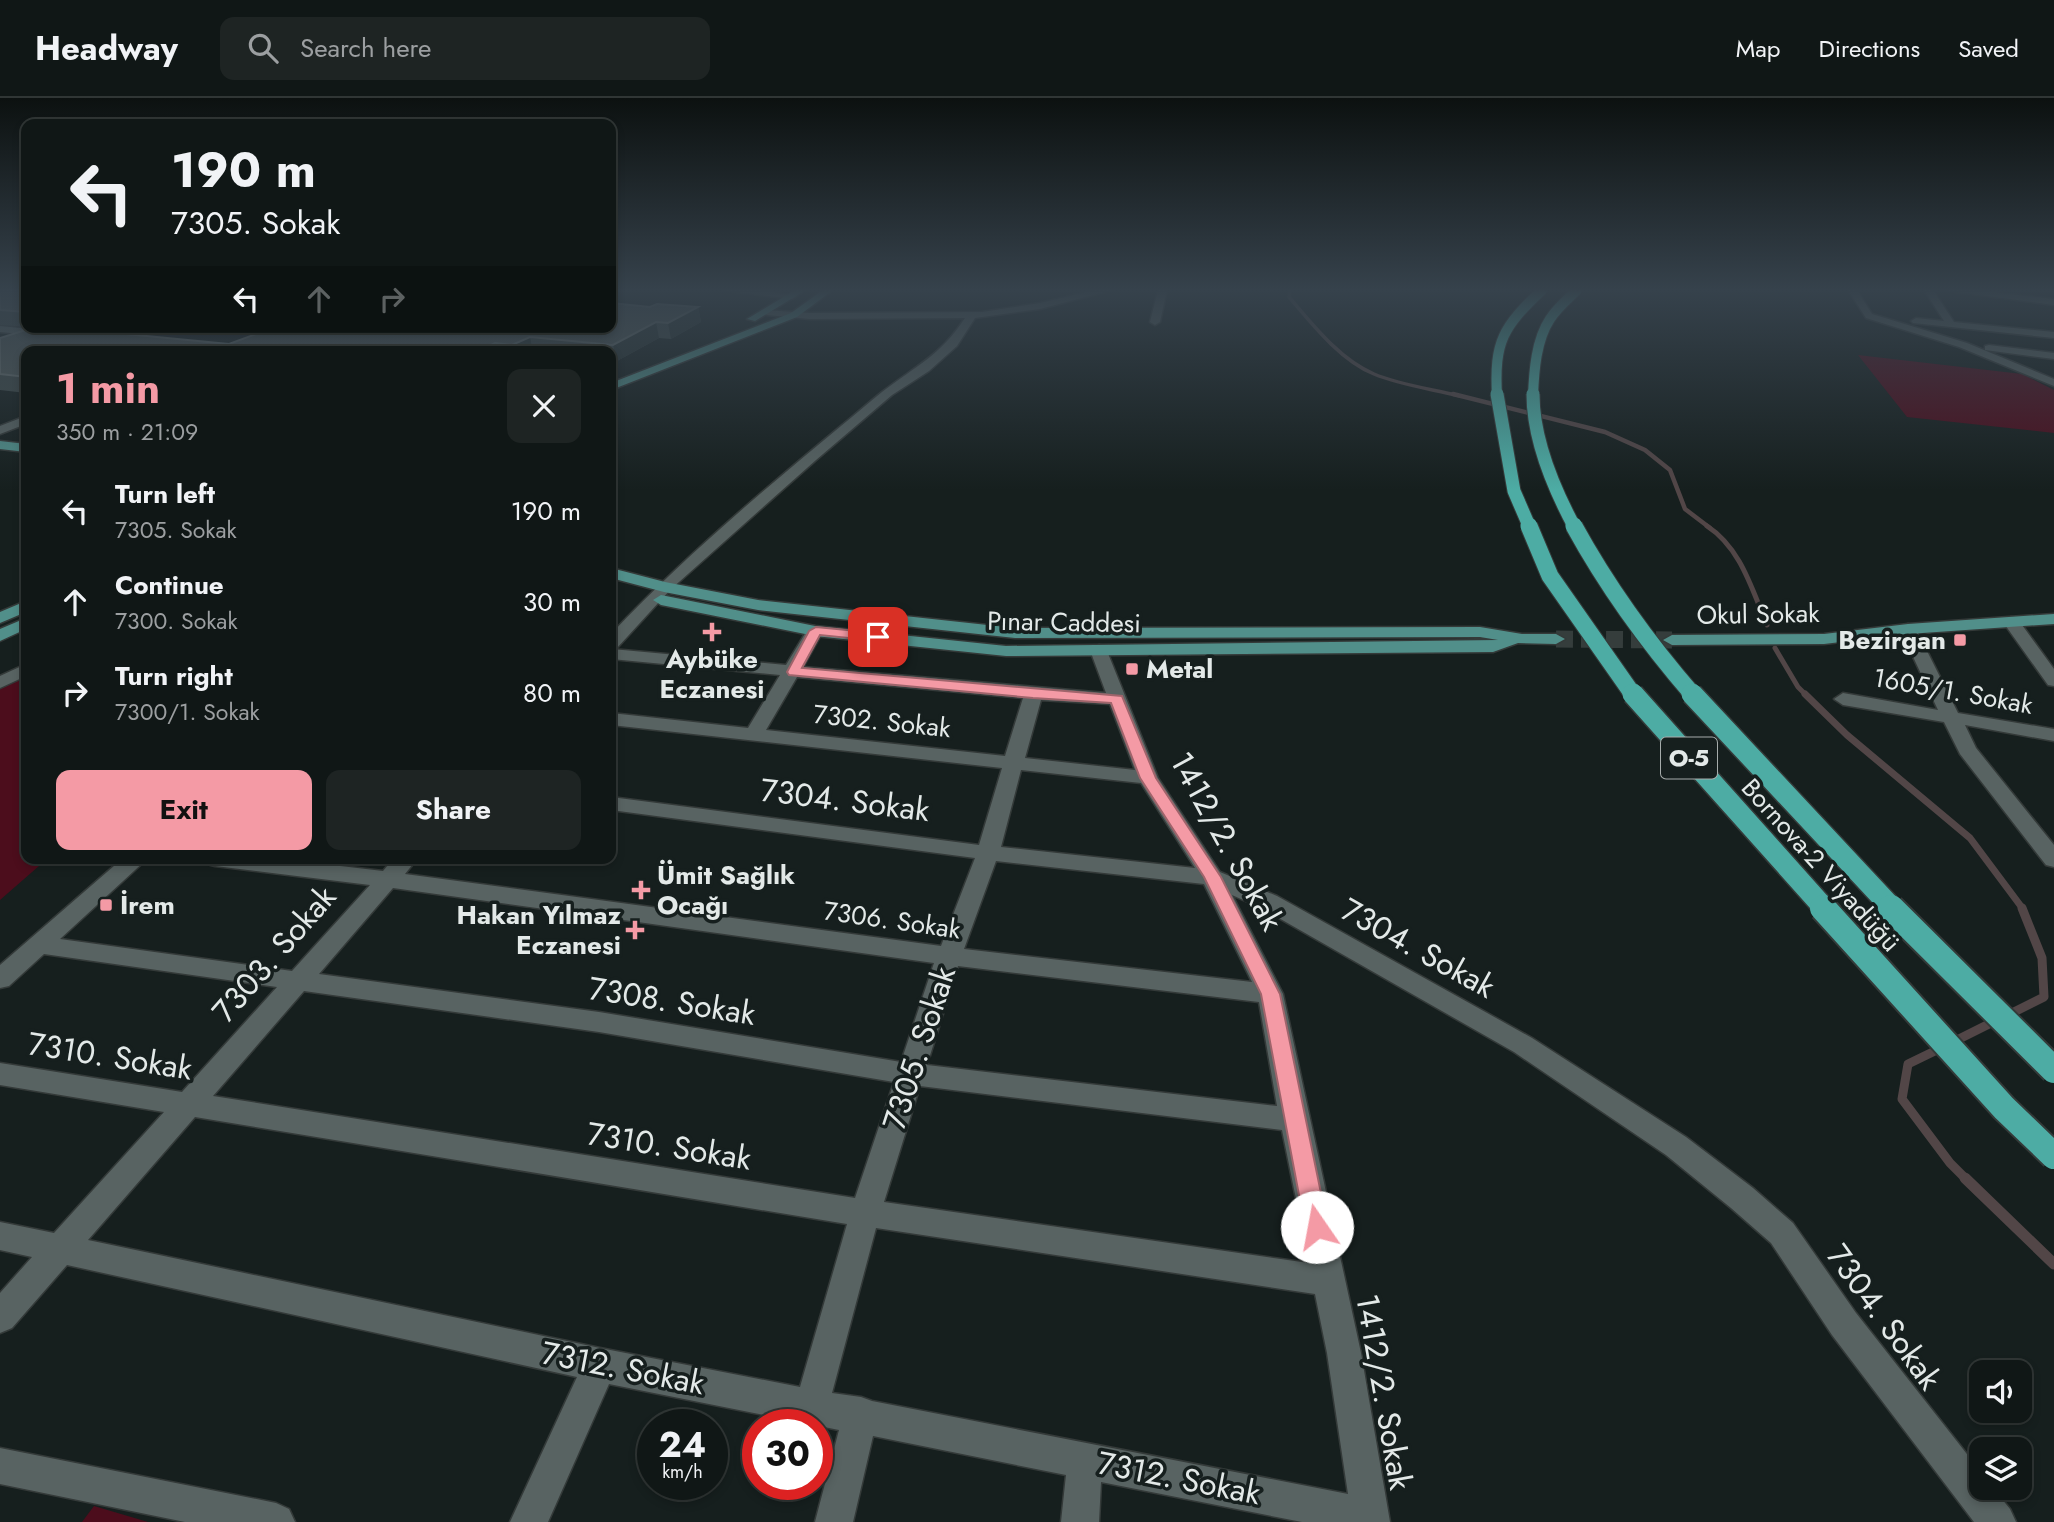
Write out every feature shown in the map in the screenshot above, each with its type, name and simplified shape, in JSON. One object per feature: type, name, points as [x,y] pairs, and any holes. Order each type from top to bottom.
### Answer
[{"type":"highway","name":"Bornova-2 Viyadüğü","points":[[1496,356],[1497,404],[1514,491],[1550,576],[1639,703],[2004,1108],[2054,1156]]},
{"type":"highway","name":"Bornova-2 Viyadüğü","points":[[1538,356],[1534,408],[1555,490],[1603,580],[1702,707],[1843,860],[2054,1070]]},
{"type":"main road","points":[[616,375],[664,356]]},
{"type":"main road","points":[[616,385],[689,356]]},
{"type":"main road","points":[[0,445],[21,447]]},
{"type":"main road","points":[[0,453],[21,455]]},
{"type":"main road","name":"Pınar Caddesi","points":[[616,575],[658,593],[816,631],[1006,651],[1493,647],[1522,639]]},
{"type":"main road","name":"Pınar Caddesi","points":[[616,587],[1015,633],[1480,632],[1522,639],[1556,639]]},
{"type":"main road","points":[[0,618],[21,608]]},
{"type":"main road","name":"Okul Sokak","points":[[1672,640],[1824,639],[1908,629],[2054,620]]},
{"type":"main road","points":[[0,636],[21,626]]},
{"type":"street","points":[[616,639],[658,593],[878,401],[939,356]]},
{"type":"street","points":[[1990,357],[2054,365]]},
{"type":"street","points":[[1990,357],[2054,383]]},
{"type":"street","points":[[0,430],[21,422]]},
{"type":"street","points":[[2011,622],[2054,681]]},
{"type":"street","points":[[1908,629],[1967,750],[2054,860]]},
{"type":"street","points":[[754,734],[794,672],[816,631]]},
{"type":"street","name":"1412/2. Sokak","points":[[1099,650],[1148,778],[1212,877],[1270,994],[1294,1120],[1345,1353],[1371,1519]]},
{"type":"street","points":[[616,654],[1033,694],[1117,699]]},
{"type":"street","points":[[0,684],[21,672]]},
{"type":"street","name":"7305. Sokak","points":[[812,1405],[865,1213],[949,956],[988,853],[1011,763],[1033,694]]},
{"type":"street","name":"1605/1. Sokak","points":[[1843,699],[2054,735]]},
{"type":"street","name":"7302. Sokak","points":[[616,720],[1148,778]]},
{"type":"street","name":"7304. Sokak","points":[[616,804],[988,853],[1212,877],[1269,902],[1523,1045],[1676,1146],[1742,1198],[1782,1233],[1844,1324],[1997,1522]]},
{"type":"street","points":[[0,979],[130,864]]},
{"type":"street","name":"7306. Sokak","points":[[258,864],[949,956],[1270,994]]},
{"type":"street","name":"7303. Sokak","points":[[0,1317],[401,864]]},
{"type":"street","name":"7308. Sokak","points":[[39,946],[599,1022],[909,1074],[1294,1120]]},
{"type":"street","name":"7310. Sokak","points":[[0,1074],[865,1213],[1328,1281]]},
{"type":"street","name":"7312. Sokak","points":[[0,1236],[600,1364],[1085,1459],[1371,1519]]},
{"type":"street","points":[[528,1522],[600,1364]]},
{"type":"street","points":[[834,1522],[861,1414]]},
{"type":"street","points":[[1080,1522],[1085,1459]]},
{"type":"street","points":[[0,1466],[276,1522]]},
{"type":"shaded area","points":[[1859,356],[2022,374],[2054,390],[2054,433],[1907,417]]},
{"type":"shaded area","points":[[21,677],[21,864],[41,864],[0,900],[0,688]]},
{"type":"shaded area","points":[[94,1506],[148,1522],[82,1522]]},
{"type":"building","points":[[0,356],[21,356],[21,376],[0,374]]},
{"type":"waterway","points":[[1345,356],[1362,368],[1394,381],[1460,396]]},
{"type":"waterway","points":[[1453,394],[1605,432],[1645,450],[1670,470],[1685,509],[1710,528]]},
{"type":"waterway","points":[[1707,526],[1719,535],[1737,558],[1767,625]]},
{"type":"waterway","points":[[1775,648],[1805,694]]},
{"type":"waterway","points":[[1805,694],[1847,735],[1970,838],[2023,909]]},
{"type":"waterway","points":[[2008,1015],[2044,997],[2042,958],[2022,908]]},
{"type":"waterway","points":[[1951,1043],[1997,1020]]},
{"type":"waterway","points":[[1941,1048],[1908,1064],[1902,1099],[1950,1163],[1965,1178]]},
{"type":"waterway","points":[[1965,1178],[2054,1264]]},
{"type":"tunnel","points":[[1556,639],[1672,640]]},
{"type":"place","name":"Aybüke Eczanesi","points":[[712,632]]},
{"type":"place","name":"Bezirgan","points":[[1960,640]]},
{"type":"place","name":"Metal","points":[[1132,669]]},
{"type":"place","name":"Ümit Sağlık Ocağı","points":[[641,890]]},
{"type":"place","name":"İrem","points":[[106,905]]},
{"type":"place","name":"Hakan Yılmaz Eczanesi","points":[[635,930]]},
{"type":"route","points":[[878,637],[816,631],[794,672],[1117,699],[1148,778],[1212,877],[1270,994],[1317,1227]]}]
